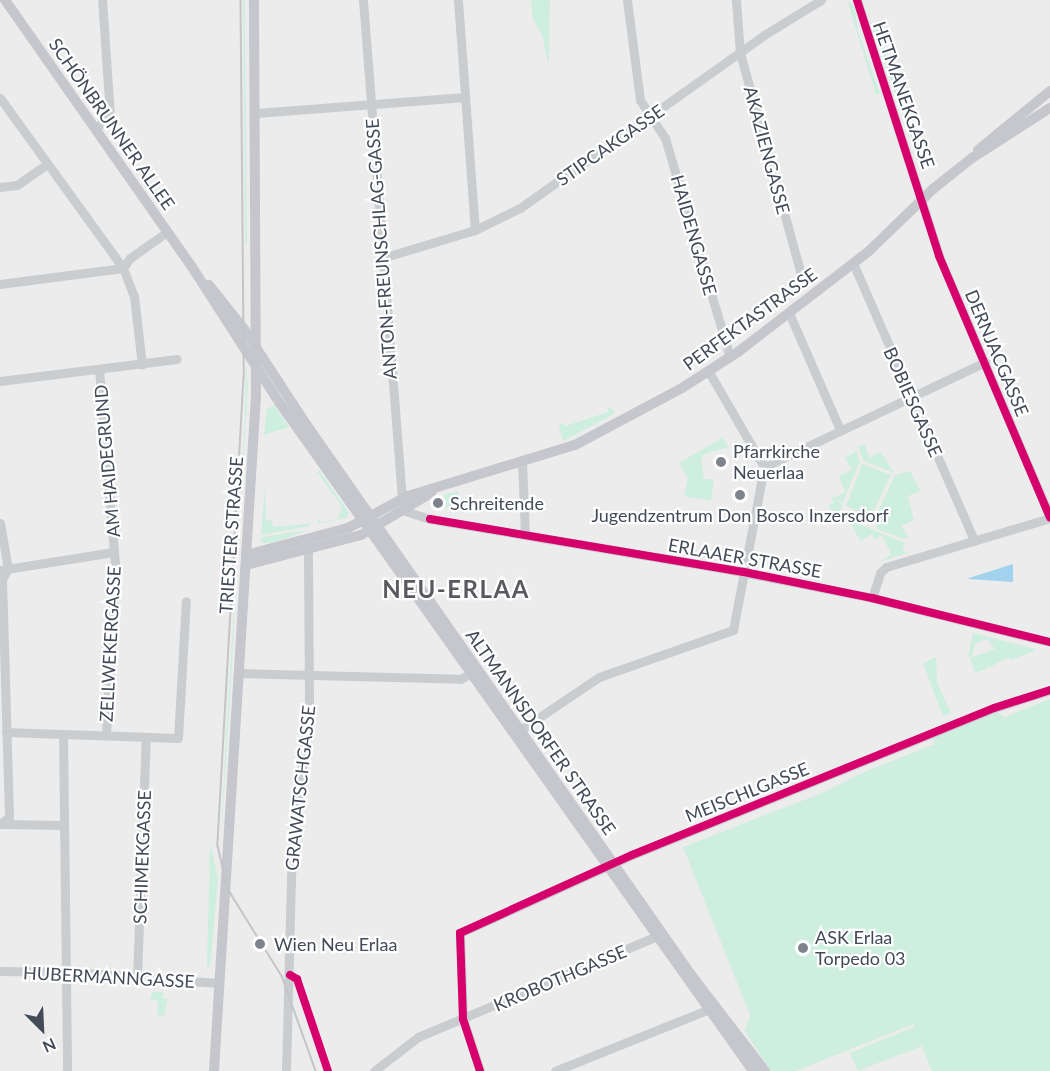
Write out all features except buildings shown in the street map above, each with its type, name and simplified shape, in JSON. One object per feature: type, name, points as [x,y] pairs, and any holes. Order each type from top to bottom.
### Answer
[{"type":"main road","name":"SCHÖNBRUNNER ALLEE","points":[[5,0],[192,267]]},
{"type":"main road","name":"TRIESTER STRASSE","points":[[214,1071],[257,367],[254,0]]},
{"type":"main road","name":"PERFEKTASTRASSE","points":[[972,158],[992,135],[1050,91]]},
{"type":"main road","name":"PERFEKTASTRASSE","points":[[402,504],[450,484],[584,442],[710,372],[853,263],[921,200],[972,158],[1050,108]]},
{"type":"main road","name":"ALTMANNSDORFER STRASSE","points":[[192,267],[257,350],[371,524],[611,866],[765,1071]]},
{"type":"main road","name":"ALTMANNSDORFER STRASSE","points":[[192,267],[279,402],[371,524]]},
{"type":"main road","points":[[255,410],[270,400],[279,402]]},
{"type":"main road","points":[[246,560],[308,549],[371,524],[402,504]]},
{"type":"main road","points":[[246,560],[371,524]]},
{"type":"main road","name":"ALTMANNSDORFER STRASSE","points":[[611,866],[655,937],[753,1071]]},
{"type":"street","points":[[96,128],[110,116],[102,0]]},
{"type":"street","name":"ANTON-FREUNSCHLAG-GASSE","points":[[363,0],[402,504]]},
{"type":"street","points":[[458,0],[475,230]]},
{"type":"street","name":"HAIDENGASSE","points":[[627,0],[640,100],[665,138],[730,357]]},
{"type":"street","name":"AKAZIENGASSE","points":[[736,0],[740,53],[803,282]]},
{"type":"street","name":"STIPCAKGASSE","points":[[382,258],[475,230],[520,208],[740,53],[821,0]]},
{"type":"street","name":"HETMANEKGASSE","points":[[857,0],[921,200]]},
{"type":"street","points":[[256,113],[465,97]]},
{"type":"street","points":[[0,98],[123,268],[134,296],[141,365]]},
{"type":"street","points":[[0,187],[17,185],[47,164]]},
{"type":"street","name":"DERNJACGASSE","points":[[921,200],[939,256],[1050,517]]},
{"type":"street","points":[[0,284],[123,268],[130,258],[167,232]]},
{"type":"street","name":"BOBIESGASSE","points":[[853,263],[974,540]]},
{"type":"street","points":[[789,313],[840,430]]},
{"type":"street","points":[[0,381],[177,359]]},
{"type":"street","points":[[764,467],[985,362]]},
{"type":"street","name":"AM HAIDEGRUND","points":[[99,369],[114,552]]},
{"type":"street","points":[[517,733],[599,677],[733,630],[764,467],[710,372]]},
{"type":"street","points":[[522,461],[525,535]]},
{"type":"street","name":"ERLAAER STRASSE","points":[[402,504],[525,535],[744,572],[872,598],[1050,642]]},
{"type":"street","points":[[872,598],[880,573],[886,567],[1050,517]]},
{"type":"street","points":[[0,523],[4,570],[2,579],[7,787],[0,824],[63,825]]},
{"type":"street","name":"GRAWATSCHGASSE","points":[[286,1071],[291,876],[307,731],[308,549]]},
{"type":"street","points":[[4,570],[114,552]]},
{"type":"street","name":"ZELLWEKERGASSE","points":[[106,735],[114,552]]},
{"type":"street","points":[[6,732],[178,738],[186,602]]},
{"type":"street","points":[[239,673],[462,679],[473,671]]},
{"type":"street","name":"MEISCHLGASSE","points":[[463,1019],[460,933],[611,866],[994,708],[1050,690]]},
{"type":"street","points":[[63,734],[67,1071]]},
{"type":"street","name":"SCHIMEKGASSE","points":[[137,978],[146,737]]},
{"type":"street","points":[[4,809],[24,824]]},
{"type":"street","name":"KROBOTHGASSE","points":[[374,1071],[418,1037],[655,937]]},
{"type":"street","name":"HUBERMANNGASSE","points":[[0,971],[67,972],[218,983]]},
{"type":"street","points":[[555,1071],[707,1010]]},
{"type":"street","points":[[463,1019],[480,1071]]},
{"type":"green space","points":[[243,0],[245,0],[247,244],[245,244]]},
{"type":"green space","points":[[531,0],[550,0],[549,66],[542,35],[533,19]]},
{"type":"green space","points":[[847,0],[855,8],[858,31],[880,94],[876,95]]},
{"type":"green space","points":[[874,25],[879,29],[924,162],[921,165],[871,26]]},
{"type":"green space","points":[[246,363],[248,386],[240,518],[245,413]]},
{"type":"green space","points":[[274,405],[289,427],[264,435],[267,409]]},
{"type":"green space","points":[[608,406],[616,413],[563,441],[559,427],[561,422],[565,426],[608,412]]},
{"type":"green space","points":[[722,438],[729,447],[704,454],[701,461],[704,479],[714,479],[711,501],[684,496],[688,478],[679,463]]},
{"type":"green space","points":[[868,443],[865,445],[869,458],[881,452],[894,473],[864,461],[858,447]]},
{"type":"green space","points":[[856,451],[860,461],[843,502],[834,498],[845,492],[839,476],[852,470],[845,458]]},
{"type":"green space","points":[[862,464],[891,475],[871,517],[846,506]]},
{"type":"green space","points":[[319,470],[349,513],[346,518],[318,524],[318,517],[320,522],[338,519],[342,507],[318,473],[313,476]]},
{"type":"green space","points":[[910,471],[920,491],[908,496],[914,520],[902,526],[908,537],[912,536],[904,539],[877,529],[874,520],[895,475]]},
{"type":"green space","points":[[265,487],[266,520],[272,521],[273,527],[308,524],[308,518],[310,526],[261,535]]},
{"type":"green space","points":[[458,491],[459,511],[436,506],[446,494]]},
{"type":"green space","points":[[832,496],[843,505],[835,523],[829,505],[833,503]]},
{"type":"green space","points":[[847,519],[907,544],[902,546],[905,552],[910,552],[879,562],[891,554],[882,535],[874,540],[872,534],[861,541]]},
{"type":"green space","points":[[308,530],[273,543],[261,543],[263,537]]},
{"type":"green space","points":[[237,564],[235,611],[221,846],[226,734]]},
{"type":"green space","points":[[973,633],[1035,649],[1035,651],[1010,660],[1009,657],[990,667],[987,664],[988,668],[975,673],[970,658],[995,649],[987,639],[975,644],[972,656],[968,657]]},
{"type":"green space","points":[[936,657],[937,682],[951,713],[943,717],[923,663]]},
{"type":"green space","points":[[1050,699],[1050,1071],[932,1071],[922,1046],[858,1071],[850,1053],[914,1027],[913,1024],[796,1071],[770,1071],[745,1031],[750,1015],[683,847],[822,793],[864,772],[935,744],[932,737],[996,712],[1005,717]]},
{"type":"green space","points":[[210,842],[218,879],[210,967],[207,966]]},
{"type":"green space","points":[[152,992],[163,992],[163,999],[168,999],[164,1017],[157,1015],[158,1000],[150,1000]]},
{"type":"water","points":[[1013,564],[1013,582],[968,579],[969,578]]},
{"type":"tram line","points":[[241,0],[244,377],[218,846],[228,889],[282,976],[316,1071]]},
{"type":"cycle path","points":[[857,0],[939,256],[1050,517]]},
{"type":"cycle path","points":[[430,519],[744,572],[872,598],[1050,642]]},
{"type":"cycle path","points":[[480,1071],[463,1019],[460,933],[632,855],[994,708],[1050,690]]},
{"type":"cycle path","points":[[290,975],[297,979],[328,1071]]},
{"type":"place","name":"Pfarrkirche Neuerlaa","points":[[721,462]]},
{"type":"place","name":"Jugendzentrum Don Bosco Inzersdorf","points":[[740,495]]},
{"type":"place","name":"Schreitende","points":[[438,503]]},
{"type":"place","name":"Wien Neu Erlaa","points":[[260,944]]},
{"type":"place","name":"ASK Erlaa Torpedo 03","points":[[803,948]]},
{"type":"district","name":"NEU-ERLAA","points":[[456,589]]}]
